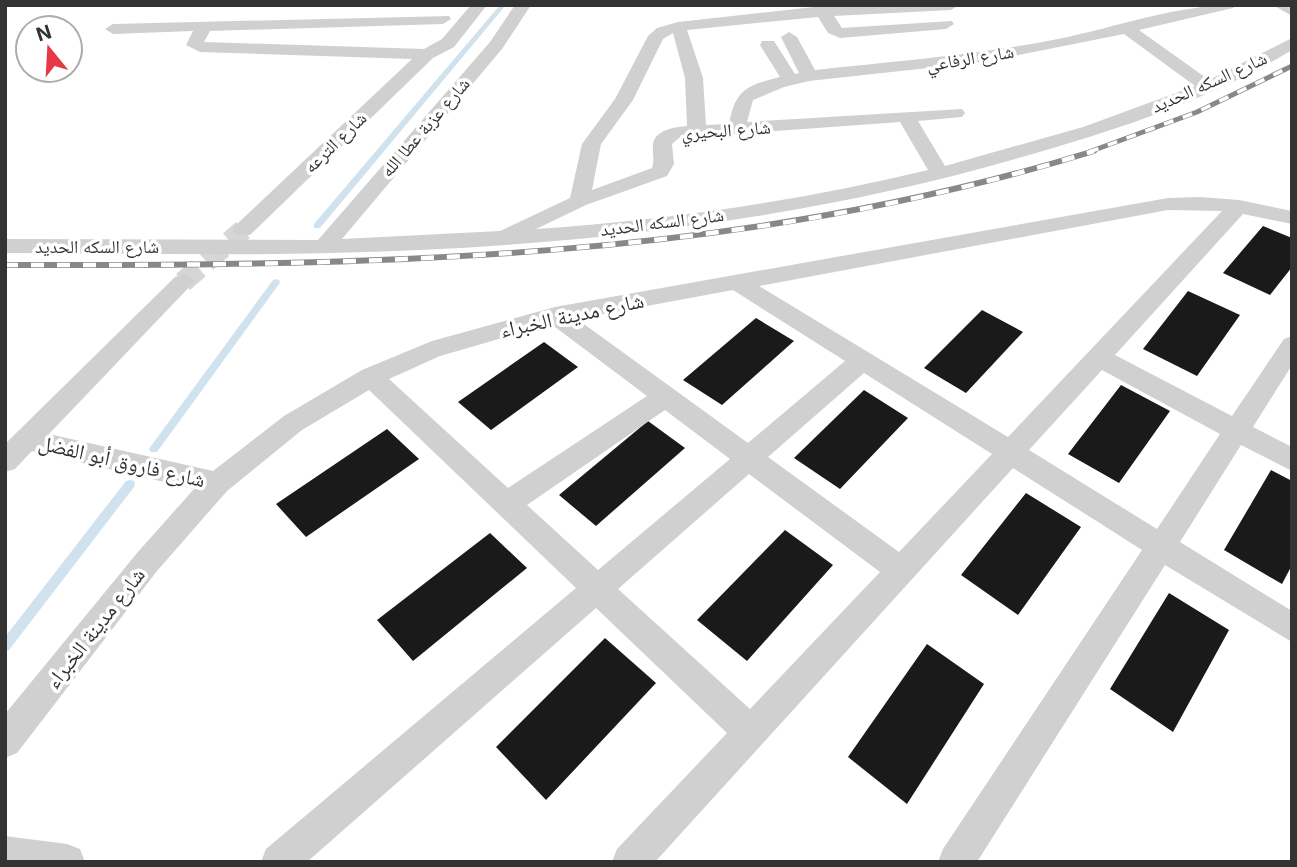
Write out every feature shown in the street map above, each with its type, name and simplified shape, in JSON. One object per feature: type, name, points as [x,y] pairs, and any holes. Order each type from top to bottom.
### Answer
[{"type":"street","name":"شارع الترعه","points":[[243,230],[427,54],[456,34],[479,5]]},
{"type":"street","name":"شارع عزبة عطا الله","points":[[324,246],[496,45],[523,5]]},
{"type":"street","points":[[579,201],[592,144],[624,100],[656,36],[678,27],[823,11],[951,5]]},
{"type":"street","points":[[1281,5],[1292,11]]},
{"type":"street","name":"شارع الرفاعي","points":[[737,129],[742,102],[747,96],[790,80],[903,68],[1008,52],[1220,6]]},
{"type":"street","points":[[864,7],[883,30],[903,68]]},
{"type":"street","points":[[823,11],[837,32],[946,24]]},
{"type":"street","name":"شارع الترعه","points":[[427,54],[428,40],[449,12]]},
{"type":"street","points":[[113,29],[449,12]]},
{"type":"street","points":[[204,26],[194,45],[427,54]]},
{"type":"street","points":[[678,27],[692,65],[696,86],[696,131]]},
{"type":"street","points":[[1126,28],[1207,87]]},
{"type":"street","points":[[789,37],[808,76]]},
{"type":"street","name":"شارع السكه الحديد","points":[[5,246],[324,246],[499,239],[628,228],[739,213],[843,195],[940,174],[1025,151],[1123,120],[1207,87],[1292,43]]},
{"type":"street","points":[[768,45],[790,80]]},
{"type":"street","name":"شارع البحيري","points":[[499,239],[579,201],[655,174],[664,164],[662,142],[666,136],[696,131],[956,113]]},
{"type":"street","points":[[907,118],[940,174]]},
{"type":"street","name":"شارع مدينة الخبراء","points":[[5,741],[147,562],[217,483],[293,423],[371,377],[432,350],[555,316],[1168,204],[1239,206],[1292,218]]},
{"type":"street","points":[[629,862],[1239,206]]},
{"type":"street","points":[[5,461],[183,282]]},
{"type":"street","points":[[738,283],[1292,628]]},
{"type":"street","points":[[555,316],[900,570]]},
{"type":"street","points":[[956,862],[1292,345]]},
{"type":"street","points":[[1097,356],[1292,460]]},
{"type":"street","points":[[279,862],[750,460],[863,360]]},
{"type":"street","points":[[371,377],[750,732]]},
{"type":"street","points":[[506,504],[665,397]]},
{"type":"street","name":"شارع فاروق أبو الفضل","points":[[26,439],[217,483]]},
{"type":"street","points":[[5,854],[67,862]]},
{"type":"building","points":[[1263,226],[1292,238],[1292,267],[1270,295],[1223,273]]},
{"type":"building","points":[[1188,291],[1240,315],[1197,376],[1143,349]]},
{"type":"building","points":[[982,310],[1023,332],[966,393],[924,368]]},
{"type":"building","points":[[756,318],[794,341],[722,405],[683,380]]},
{"type":"building","points":[[544,342],[578,367],[491,430],[458,402]]},
{"type":"building","points":[[1121,385],[1170,411],[1119,483],[1068,454]]},
{"type":"building","points":[[864,390],[908,418],[840,489],[794,458]]},
{"type":"building","points":[[648,421],[685,448],[596,526],[559,495]]},
{"type":"building","points":[[387,429],[419,459],[306,537],[276,504]]},
{"type":"building","points":[[1271,470],[1292,481],[1292,565],[1282,584],[1224,550]]},
{"type":"building","points":[[1026,493],[1081,527],[1018,615],[961,575]]},
{"type":"building","points":[[785,530],[833,565],[747,661],[697,620]]},
{"type":"building","points":[[490,533],[527,568],[413,661],[377,620]]},
{"type":"building","points":[[1169,593],[1229,630],[1173,732],[1110,689]]},
{"type":"building","points":[[605,638],[656,683],[546,800],[496,747]]},
{"type":"building","points":[[927,644],[984,684],[907,804],[848,757]]},
{"type":"waterway","points":[[317,226],[503,5]]},
{"type":"waterway","points":[[154,449],[276,282]]},
{"type":"waterway","points":[[5,646],[130,484]]},
{"type":"tunnel","points":[[183,282],[243,230]]},
{"type":"railway","points":[[1089,152],[1197,112],[1292,66]]},
{"type":"railway","points":[[5,265],[280,263],[418,258],[555,250],[691,236],[827,215],[961,188],[1094,151]]}]
